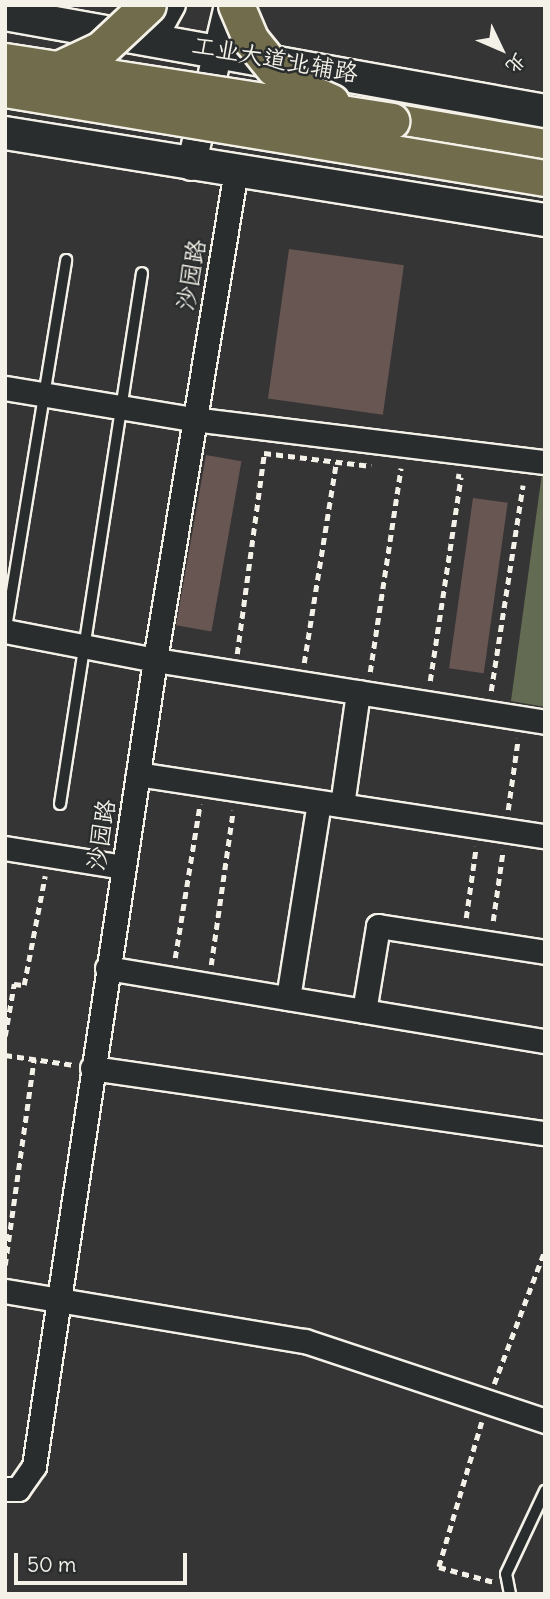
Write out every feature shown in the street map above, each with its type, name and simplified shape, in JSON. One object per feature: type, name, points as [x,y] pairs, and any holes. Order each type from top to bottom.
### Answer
[{"type":"main road","points":[[5,53],[72,43],[106,30],[138,5]]},
{"type":"main road","points":[[236,5],[251,40],[287,79],[320,98],[391,121]]},
{"type":"main road","name":"工业大道北辅路","points":[[5,13],[150,21],[218,49],[545,111]]},
{"type":"main road","points":[[5,83],[42,76],[83,59],[120,35],[150,21]]},
{"type":"main road","points":[[5,61],[545,147]]},
{"type":"main road","points":[[282,180],[270,159],[271,118],[276,100],[307,65]]},
{"type":"main road","points":[[5,89],[545,178]]},
{"type":"main road","points":[[5,133],[191,166],[545,220]]},
{"type":"street","points":[[150,21],[172,5]]},
{"type":"street","points":[[191,166],[229,5]]},
{"type":"street","name":"沙园路","points":[[5,1489],[19,1489],[34,1466],[56,1300],[155,660],[236,173]]},
{"type":"street","points":[[5,388],[193,419],[545,462]]},
{"type":"street","points":[[5,633],[155,660],[545,722]]},
{"type":"street","points":[[288,998],[330,803],[362,693]]},
{"type":"street","points":[[138,774],[545,836]]},
{"type":"street","points":[[5,848],[123,867]]},
{"type":"street","points":[[364,1011],[378,926],[545,952]]},
{"type":"street","points":[[107,968],[545,1041]]},
{"type":"street","points":[[92,1068],[545,1133]]},
{"type":"street","points":[[5,1291],[305,1341],[545,1421]]},
{"type":"lane","points":[[5,633],[66,260]]},
{"type":"lane","points":[[60,804],[82,645],[142,273]]},
{"type":"lane","points":[[509,1590],[506,1574],[545,1490]]},
{"type":"path","points":[[235,673],[264,453],[375,466]]},
{"type":"path","points":[[301,683],[336,463]]},
{"type":"path","points":[[388,467],[413,470]]},
{"type":"path","points":[[362,693],[401,468]]},
{"type":"path","points":[[427,703],[461,477],[449,475]]},
{"type":"path","points":[[487,712],[523,485]]},
{"type":"path","points":[[491,943],[521,718]]},
{"type":"path","points":[[171,979],[203,784]]},
{"type":"path","points":[[208,985],[236,789]]},
{"type":"path","points":[[463,939],[479,826]]},
{"type":"path","points":[[5,1036],[15,984],[24,985],[49,855]]},
{"type":"path","points":[[5,1055],[92,1068]]},
{"type":"path","points":[[5,1265],[34,1059]]},
{"type":"path","points":[[509,1590],[439,1567],[488,1402],[545,1250]]},
{"type":"green space","points":[[542,473],[545,473],[545,707],[511,701]]},
{"type":"building","points":[[289,249],[404,265],[383,415],[268,399]]},
{"type":"building","points":[[206,455],[241,461],[211,632],[176,625]]},
{"type":"building","points":[[473,498],[508,503],[484,673],[449,668]]}]
